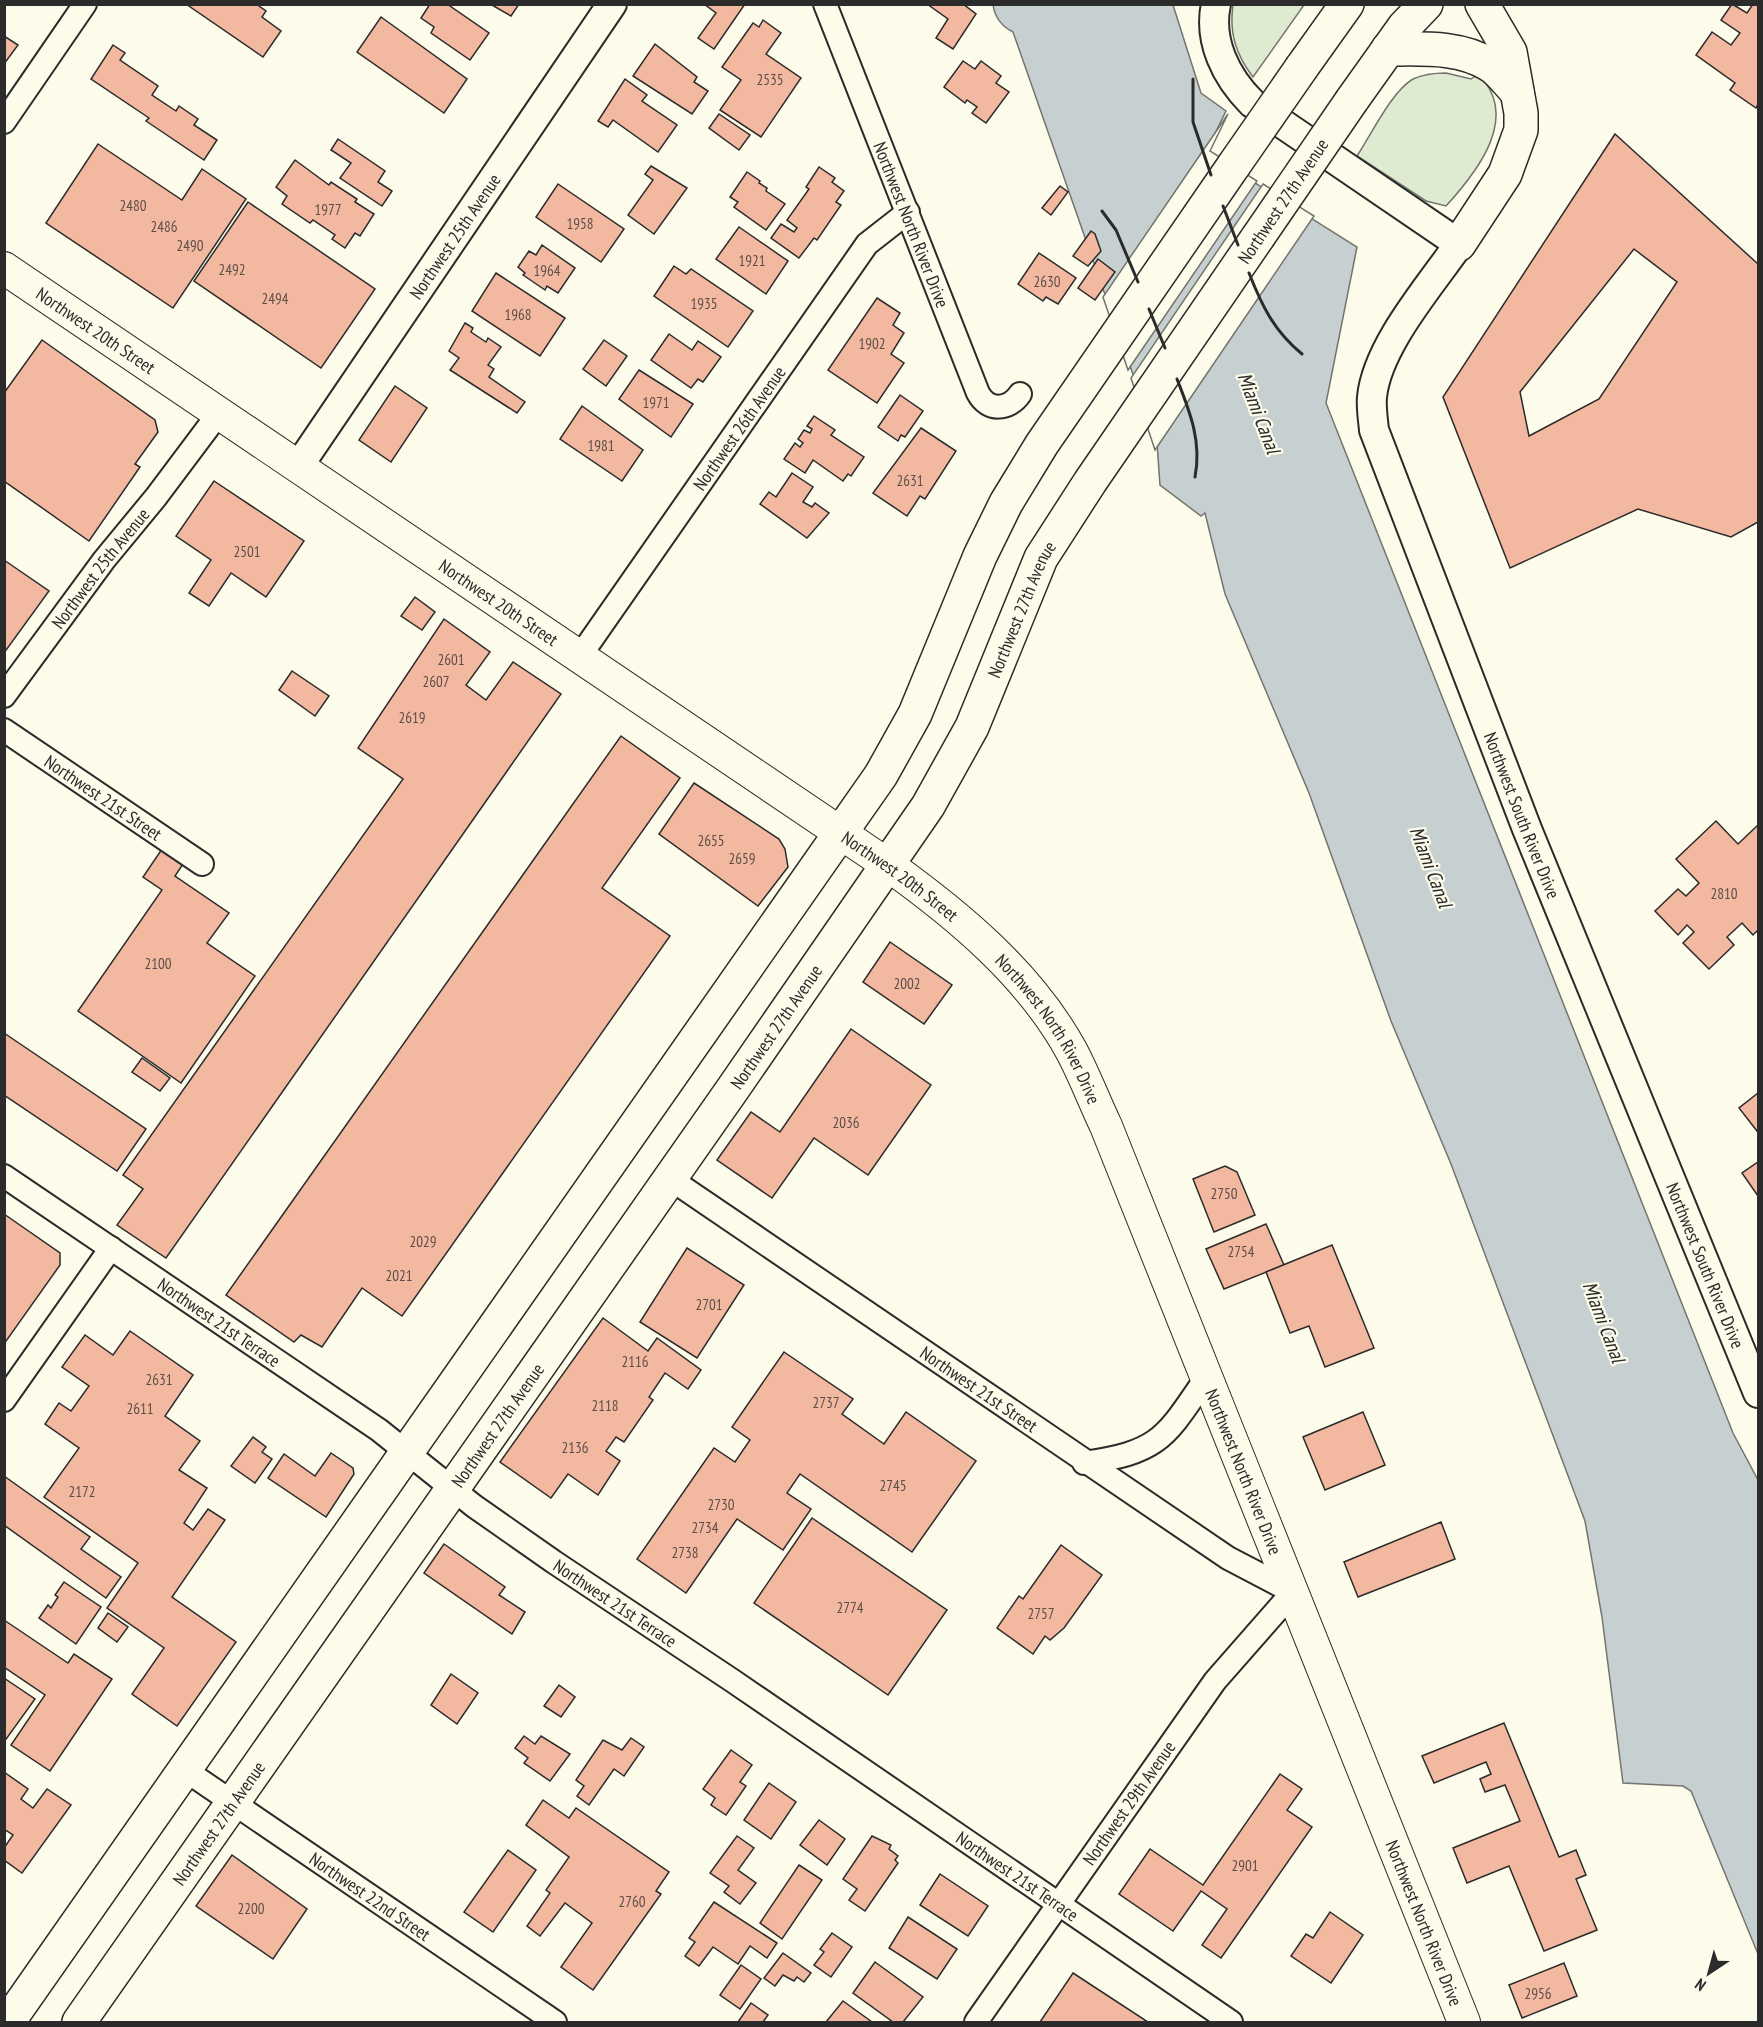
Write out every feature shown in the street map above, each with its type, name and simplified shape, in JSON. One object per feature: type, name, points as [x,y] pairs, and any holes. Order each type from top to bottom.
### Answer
[{"type":"highway","points":[[8,2022],[881,775],[915,714],[980,556],[1006,503],[1042,444],[1347,4]]},
{"type":"highway","name":"Northwest 27th Avenue","points":[[79,2022],[928,806],[958,756],[988,692],[1041,558],[1090,482],[1352,100],[1388,49],[1426,4]]},
{"type":"highway","points":[[1459,244],[1504,174],[1515,152],[1521,130],[1521,113],[1509,52],[1482,4]]},
{"type":"highway","points":[[1388,49],[1425,49],[1466,54],[1491,66],[1516,92]]},
{"type":"main road","name":"Northwest 20th Street","points":[[4,268],[888,865],[926,892],[986,945]]},
{"type":"main road","name":"Northwest North River Drive","points":[[986,945],[1032,995],[1071,1050],[1141,1210],[1464,2022]]},
{"type":"street","points":[[4,122],[85,4]]},
{"type":"street","name":"Northwest 25th Avenue","points":[[298,467],[612,4]]},
{"type":"street","name":"Northwest North River Drive","points":[[825,4],[982,400],[1001,408],[1009,405],[1020,394]]},
{"type":"street","points":[[1216,4],[1213,23],[1219,51],[1238,89],[1252,103],[1459,244]]},
{"type":"street","name":"Northwest 26th Avenue","points":[[580,656],[867,244],[908,212]]},
{"type":"street","name":"Northwest South River Drive","points":[[1459,244],[1414,308],[1383,360],[1372,397],[1374,430],[1527,829],[1758,1393]]},
{"type":"street","name":"Northwest 25th Avenue","points":[[4,696],[104,560],[156,497],[219,413]]},
{"type":"street","name":"Northwest 21st Street","points":[[4,730],[202,864]]},
{"type":"street","name":"Northwest 21st Terrace","points":[[4,1176],[409,1452],[452,1489],[554,1562],[733,1680],[1231,2022]]},
{"type":"street","name":"Northwest 21st Street","points":[[669,1178],[1084,1463],[1228,1558],[1293,1592]]},
{"type":"street","points":[[4,1400],[111,1248]]},
{"type":"street","points":[[1084,1463],[1126,1456],[1150,1447],[1175,1421],[1206,1378]]},
{"type":"street","name":"Northwest 29th Avenue","points":[[976,2022],[1215,1681],[1293,1592]]},
{"type":"street","name":"Northwest 22nd Street","points":[[185,1770],[555,2022]]},
{"type":"green space","points":[[1233,5],[1304,5],[1253,77],[1235,43],[1232,25]]},
{"type":"green space","points":[[1446,73],[1471,79],[1478,74],[1490,90],[1496,107],[1495,125],[1482,160],[1471,177],[1446,206],[1426,201],[1357,156],[1382,114],[1405,85],[1421,76]]},
{"type":"water","name":"Miami Canal","points":[[993,5],[1173,5],[1201,93],[1226,111],[1206,152],[1357,247],[1326,403],[1733,1433],[1758,1480],[1758,1954],[1691,1791],[1683,1786],[1623,1783],[1602,1617],[1585,1521],[1451,1164],[1391,1021],[1309,793],[1225,594],[1205,513],[1201,516],[1160,485],[1157,443],[1013,32],[999,21]]},
{"type":"pier","points":[[1228,114],[1210,151],[1257,181],[1128,370],[1103,297]]},
{"type":"pier","points":[[1263,184],[1314,216],[1155,450],[1131,378]]},
{"type":"building","points":[[186,4],[256,4],[266,11],[262,17],[281,31],[263,57]]},
{"type":"building","points":[[430,4],[447,4],[489,33],[470,60],[431,33],[434,27],[421,18]]},
{"type":"building","points":[[490,4],[519,4],[511,16]]},
{"type":"building","points":[[704,4],[745,4],[714,49],[698,38],[716,13]]},
{"type":"building","points":[[927,4],[963,4],[976,14],[953,49],[936,38],[948,19]]},
{"type":"building","points":[[1732,4],[1747,13],[1753,4],[1758,4],[1758,104],[1756,108],[1730,90],[1735,83],[1696,55],[1712,32],[1731,45],[1740,33],[1721,20]]},
{"type":"building","points":[[381,17],[467,79],[444,113],[357,52]]},
{"type":"building","points":[[763,20],[781,33],[766,54],[801,78],[761,137],[720,110],[741,80],[722,67],[753,23],[759,27]]},
{"type":"building","points":[[4,36],[18,45],[4,64]]},
{"type":"building","points":[[655,44],[697,77],[694,82],[708,91],[692,114],[633,76]]},
{"type":"building","points":[[113,45],[125,53],[120,60],[158,86],[152,95],[176,111],[179,106],[198,119],[194,125],[217,140],[204,160],[146,121],[149,118],[91,79]]},
{"type":"building","points":[[963,61],[975,69],[981,61],[1001,76],[996,83],[1009,92],[986,123],[972,113],[977,107],[967,100],[965,103],[944,87]]},
{"type":"building","points":[[625,79],[647,95],[642,101],[677,125],[658,152],[613,120],[608,127],[598,121]]},
{"type":"building","points":[[719,114],[750,135],[739,150],[709,128]]},
{"type":"building","points":[[1615,134],[1758,264],[1758,522],[1731,537],[1638,509],[1510,568],[1443,397]],"holes":[[[1634,249],[1677,282],[1599,399],[1529,436],[1520,392]]]},
{"type":"building","points":[[338,139],[385,171],[378,182],[392,191],[382,206],[340,178],[351,163],[331,150]]},
{"type":"building","points":[[98,144],[182,200],[202,169],[246,199],[173,308],[46,223]]},
{"type":"building","points":[[295,160],[329,185],[331,182],[357,199],[355,202],[374,214],[360,236],[355,233],[345,248],[332,239],[335,235],[313,220],[310,223],[282,204],[287,196],[276,187]]},
{"type":"building","points":[[651,166],[687,188],[654,234],[628,215],[653,180],[645,174]]},
{"type":"building","points":[[819,167],[835,178],[832,182],[844,191],[836,202],[841,205],[817,240],[814,238],[799,258],[771,238],[781,224],[794,232],[797,228],[787,220],[809,189],[806,187]]},
{"type":"building","points":[[747,172],[767,188],[766,191],[785,204],[766,230],[734,207],[738,202],[730,197]]},
{"type":"building","points":[[558,184],[624,229],[601,262],[536,217]]},
{"type":"building","points":[[1060,186],[1068,192],[1051,215],[1042,208]]},
{"type":"building","points":[[248,202],[375,289],[321,368],[194,281]]},
{"type":"building","points":[[739,227],[788,261],[766,294],[716,259]]},
{"type":"building","points":[[1091,231],[1095,234],[1101,251],[1088,266],[1073,256]]},
{"type":"building","points":[[542,245],[575,268],[558,293],[547,286],[545,290],[523,275],[525,273],[518,267],[529,251],[536,255]]},
{"type":"building","points":[[1039,253],[1076,278],[1058,304],[1046,297],[1043,301],[1018,284]]},
{"type":"building","points":[[1098,259],[1115,272],[1095,300],[1078,288]]},
{"type":"building","points":[[674,266],[686,274],[691,269],[753,311],[728,347],[654,296]]},
{"type":"building","points":[[496,273],[565,318],[540,356],[472,311]]},
{"type":"building","points":[[877,298],[900,313],[893,325],[904,333],[891,354],[904,363],[877,403],[828,370]]},
{"type":"building","points":[[465,323],[473,328],[471,332],[486,342],[488,338],[501,347],[488,365],[494,369],[489,377],[525,402],[517,413],[450,370],[459,358],[449,351]]},
{"type":"building","points":[[669,334],[692,350],[698,341],[721,357],[703,382],[698,379],[691,388],[651,360]]},
{"type":"building","points":[[42,340],[155,420],[158,432],[135,464],[140,467],[89,541],[4,481],[4,393]]},
{"type":"building","points":[[604,340],[627,356],[606,386],[583,369]]},
{"type":"building","points":[[639,370],[693,404],[671,437],[619,399]]},
{"type":"building","points":[[395,386],[427,408],[391,462],[359,440]]},
{"type":"building","points":[[900,395],[923,411],[905,437],[901,435],[898,441],[878,427]]},
{"type":"building","points":[[582,406],[643,450],[622,481],[560,439]]},
{"type":"building","points":[[814,416],[835,430],[831,435],[864,457],[851,476],[848,474],[843,481],[813,460],[805,473],[784,459],[795,443],[800,447],[803,443],[798,439],[804,430],[810,433],[812,429],[807,426]]},
{"type":"building","points":[[921,428],[956,451],[925,499],[920,496],[907,516],[873,493]]},
{"type":"building","points":[[792,473],[813,487],[803,502],[812,507],[815,503],[829,513],[807,538],[760,504],[769,492],[776,497]]},
{"type":"building","points":[[214,481],[304,541],[266,597],[231,573],[209,606],[189,593],[211,560],[176,536]]},
{"type":"building","points":[[4,560],[49,591],[4,653]]},
{"type":"building","points":[[415,597],[435,612],[422,630],[401,616]]},
{"type":"building","points":[[444,619],[490,652],[466,685],[486,700],[513,662],[561,694],[166,1258],[117,1225],[143,1189],[123,1175],[403,779],[358,748]]},
{"type":"building","points":[[292,671],[329,696],[315,716],[279,690]]},
{"type":"building","points":[[621,736],[680,778],[602,888],[670,936],[402,1316],[362,1288],[322,1347],[301,1335],[294,1342],[226,1295]]},
{"type":"building","points":[[694,783],[779,839],[785,849],[788,867],[758,906],[659,834]]},
{"type":"building","points":[[1716,821],[1738,844],[1758,825],[1758,930],[1753,935],[1742,923],[1727,937],[1734,945],[1709,969],[1683,943],[1694,932],[1687,925],[1678,935],[1655,911],[1678,889],[1686,896],[1699,883],[1676,859]]},
{"type":"building","points":[[164,846],[185,861],[175,876],[229,913],[207,943],[255,976],[181,1083],[78,1011],[162,890],[143,877]]},
{"type":"building","points":[[890,942],[952,985],[924,1024],[863,982]]},
{"type":"building","points":[[851,1029],[931,1085],[868,1175],[814,1138],[772,1198],[717,1160],[751,1112],[780,1132]]},
{"type":"building","points":[[4,1033],[146,1129],[117,1171],[4,1095]]},
{"type":"building","points":[[142,1058],[170,1078],[160,1091],[132,1072]]},
{"type":"building","points":[[1758,1093],[1758,1130],[1757,1131],[1739,1108]]},
{"type":"building","points":[[1758,1162],[1758,1196],[1742,1173]]},
{"type":"building","points":[[1225,1166],[1237,1172],[1255,1215],[1214,1232],[1193,1179]]},
{"type":"building","points":[[4,1214],[60,1253],[60,1265],[4,1344]]},
{"type":"building","points":[[1266,1224],[1284,1265],[1224,1289],[1206,1249]]},
{"type":"building","points":[[1332,1245],[1374,1348],[1325,1367],[1309,1326],[1290,1333],[1266,1272]]},
{"type":"building","points":[[687,1248],[744,1285],[697,1358],[640,1322]]},
{"type":"building","points":[[603,1318],[648,1351],[657,1338],[701,1370],[688,1389],[665,1373],[649,1397],[653,1400],[624,1442],[616,1437],[606,1451],[620,1461],[598,1495],[568,1474],[551,1498],[500,1462]]},
{"type":"building","points":[[130,1331],[193,1375],[165,1416],[200,1441],[179,1470],[207,1488],[184,1523],[193,1530],[208,1509],[225,1520],[172,1597],[236,1642],[177,1726],[132,1694],[164,1648],[107,1608],[138,1563],[44,1497],[79,1448],[45,1424],[59,1403],[71,1411],[89,1386],[62,1367],[85,1335],[113,1355]]},
{"type":"building","points":[[784,1352],[853,1399],[842,1414],[884,1444],[906,1412],[976,1461],[912,1552],[800,1474],[787,1493],[811,1509],[783,1550],[737,1519],[686,1593],[637,1559],[714,1448],[735,1462],[750,1440],[732,1427]]},
{"type":"building","points":[[1363,1412],[1385,1465],[1325,1490],[1303,1437]]},
{"type":"building","points":[[253,1437],[266,1447],[262,1452],[272,1459],[255,1483],[231,1466]]},
{"type":"building","points":[[331,1453],[353,1468],[354,1474],[326,1517],[268,1478],[284,1454],[315,1476]]},
{"type":"building","points":[[4,1476],[90,1537],[81,1549],[121,1577],[106,1598],[4,1525]]},
{"type":"building","points":[[812,1518],[947,1610],[888,1695],[754,1603]]},
{"type":"building","points":[[1441,1522],[1455,1559],[1358,1597],[1344,1562]]},
{"type":"building","points":[[444,1544],[505,1587],[499,1595],[525,1612],[512,1634],[424,1573]]},
{"type":"building","points":[[1061,1545],[1102,1575],[1064,1628],[1050,1640],[1045,1636],[1033,1654],[997,1628],[1019,1596],[1023,1599]]},
{"type":"building","points":[[64,1582],[101,1607],[76,1644],[39,1618],[48,1605],[51,1608],[58,1597],[55,1595]]},
{"type":"building","points":[[108,1613],[128,1627],[117,1642],[98,1628]]},
{"type":"building","points":[[4,1620],[68,1663],[74,1654],[112,1679],[50,1771],[11,1745],[45,1695],[4,1667]]},
{"type":"building","points":[[451,1674],[478,1693],[457,1724],[431,1705]]},
{"type":"building","points":[[4,1678],[35,1699],[4,1742]]},
{"type":"building","points":[[559,1685],[575,1697],[561,1717],[544,1706]]},
{"type":"building","points":[[1504,1723],[1559,1857],[1576,1850],[1586,1875],[1576,1879],[1597,1930],[1544,1951],[1509,1866],[1467,1883],[1453,1848],[1520,1821],[1505,1785],[1485,1792],[1480,1779],[1491,1774],[1486,1762],[1434,1783],[1422,1756]]},
{"type":"building","points":[[524,1736],[535,1744],[541,1736],[570,1754],[550,1781],[524,1763],[528,1758],[515,1748]]},
{"type":"building","points":[[631,1738],[644,1747],[624,1776],[614,1769],[589,1805],[577,1796],[584,1786],[576,1780],[603,1740],[622,1750]]},
{"type":"building","points":[[731,1750],[752,1765],[740,1782],[746,1786],[726,1815],[711,1805],[715,1798],[703,1789]]},
{"type":"building","points":[[4,1772],[28,1789],[21,1799],[33,1808],[47,1789],[71,1805],[22,1873],[4,1860],[4,1848],[13,1835],[4,1829]]},
{"type":"building","points":[[1280,1774],[1302,1789],[1287,1810],[1312,1827],[1221,1958],[1202,1945],[1227,1909],[1201,1891],[1173,1931],[1119,1894],[1150,1849],[1203,1885]]},
{"type":"building","points":[[769,1783],[796,1802],[771,1839],[744,1820]]},
{"type":"building","points":[[543,1800],[569,1818],[576,1808],[669,1872],[656,1891],[661,1894],[593,1990],[561,1967],[592,1923],[565,1903],[540,1936],[527,1926],[550,1893],[546,1890],[569,1857],[526,1825]]},
{"type":"building","points":[[819,1820],[845,1839],[827,1865],[800,1845]]},
{"type":"building","points":[[737,1836],[754,1848],[738,1870],[756,1883],[740,1904],[724,1892],[729,1886],[710,1873]]},
{"type":"building","points":[[872,1836],[891,1845],[889,1849],[898,1856],[895,1860],[898,1863],[865,1911],[849,1900],[857,1889],[843,1879]]},
{"type":"building","points":[[508,1850],[536,1870],[493,1932],[464,1912]]},
{"type":"building","points":[[232,1855],[307,1909],[273,1959],[196,1906]]},
{"type":"building","points":[[799,1865],[822,1880],[782,1939],[760,1923]]},
{"type":"building","points":[[940,1874],[988,1906],[968,1936],[920,1905]]},
{"type":"building","points":[[714,1902],[777,1943],[767,1958],[750,1946],[738,1964],[713,1947],[699,1966],[685,1956],[695,1942],[689,1938]]},
{"type":"building","points":[[1330,1912],[1363,1935],[1331,1983],[1291,1956],[1306,1934],[1313,1938]]},
{"type":"building","points":[[908,1917],[957,1949],[937,1979],[889,1948]]},
{"type":"building","points":[[832,1933],[852,1947],[831,1977],[814,1965],[824,1952],[820,1949]]},
{"type":"building","points":[[783,1953],[811,1973],[804,1982],[797,1977],[794,1981],[783,1975],[775,1986],[764,1978]]},
{"type":"building","points":[[875,1962],[923,1997],[903,2022],[893,2022],[853,1993]]},
{"type":"building","points":[[1564,1963],[1577,1996],[1522,2018],[1509,1985]]},
{"type":"building","points":[[741,1965],[761,1979],[740,2009],[720,1995]]},
{"type":"building","points":[[1073,1973],[1148,2022],[1040,2022]]},
{"type":"building","points":[[843,2001],[872,2022],[826,2022]]},
{"type":"building","points":[[751,2003],[768,2015],[763,2022],[738,2022]]},
{"type":"wall","points":[[1193,79],[1193,122],[1211,175]]},
{"type":"wall","points":[[1223,206],[1238,245]]},
{"type":"wall","points":[[1102,211],[1116,230],[1138,282]]},
{"type":"wall","points":[[1249,273],[1276,327],[1302,354]]},
{"type":"wall","points":[[1149,309],[1165,348]]},
{"type":"wall","points":[[1177,379],[1194,427],[1197,452],[1195,477]]}]
